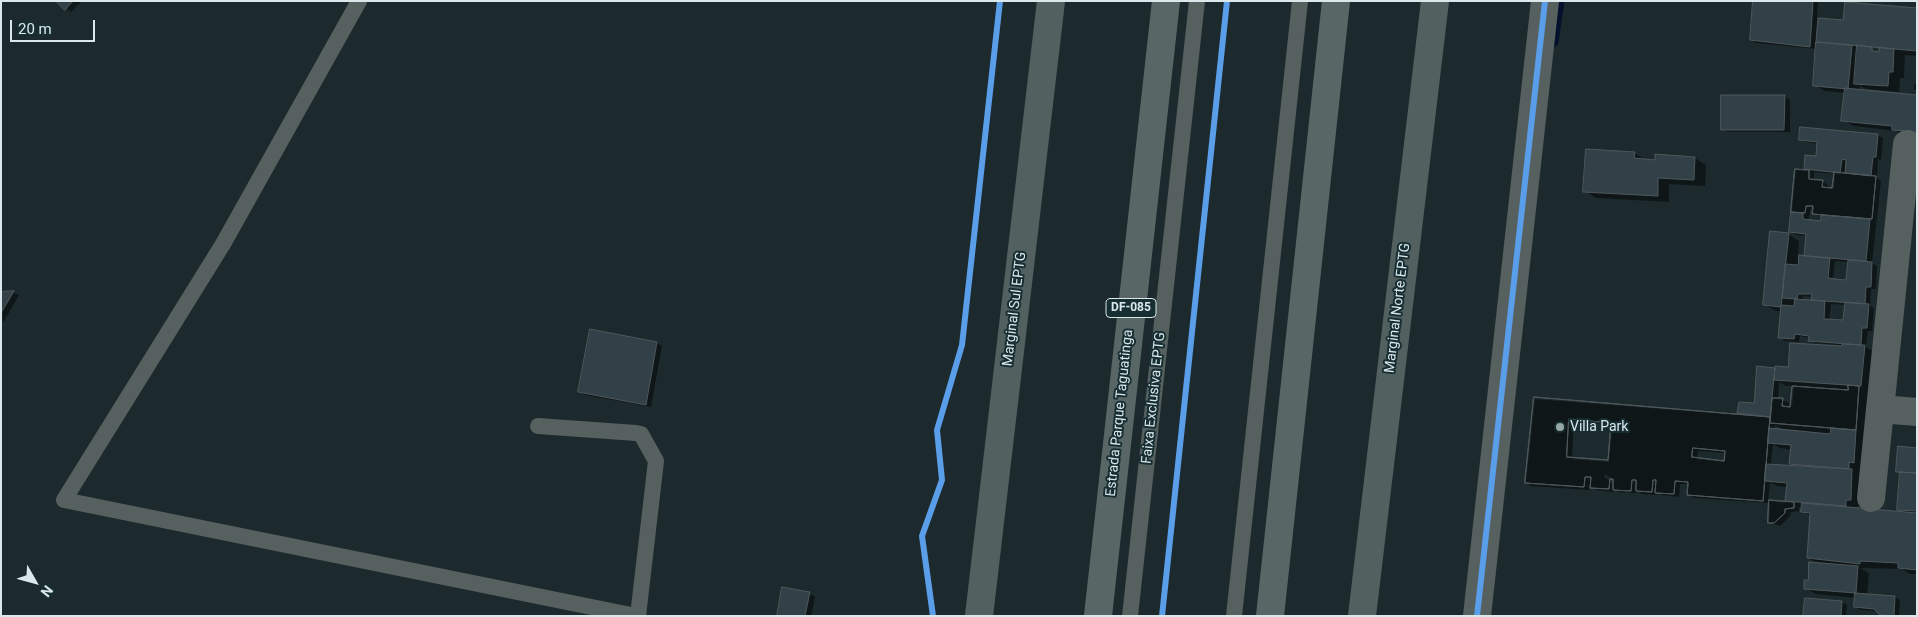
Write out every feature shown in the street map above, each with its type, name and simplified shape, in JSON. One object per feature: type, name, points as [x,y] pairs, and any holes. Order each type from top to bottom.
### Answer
[{"type":"highway","name":"Estrada Parque Taguatinga","points":[[1098,616],[1166,1]]},
{"type":"highway","points":[[1270,616],[1336,1]]},
{"type":"highway","points":[[1275,563],[1275,616]]},
{"type":"main road","name":"Marginal Sul EPTG","points":[[979,616],[1051,1]]},
{"type":"main road","name":"Marginal Norte EPTG","points":[[1362,616],[1435,1]]},
{"type":"street","points":[[1477,616],[1545,1]]},
{"type":"street","points":[[1871,498],[1907,144]]},
{"type":"street","points":[[1880,409],[1917,412]]},
{"type":"lane","points":[[359,1],[223,244],[64,500],[637,616],[656,461],[641,434],[538,426]]},
{"type":"lane","name":"Faixa Exclusiva EPTG","points":[[1130,616],[1197,1]]},
{"type":"lane","points":[[1234,616],[1300,1]]},
{"type":"building","points":[[56,1],[73,1],[65,10]]},
{"type":"building","points":[[1753,1],[1813,1],[1810,47],[1750,40]]},
{"type":"building","points":[[1845,2],[1917,8],[1917,51],[1816,42],[1818,18],[1843,20]]},
{"type":"building","points":[[1816,42],[1852,45],[1848,89],[1813,86]]},
{"type":"building","points":[[1857,45],[1872,47],[1872,51],[1879,52],[1879,47],[1894,49],[1893,72],[1889,72],[1888,86],[1854,84]]},
{"type":"building","points":[[1845,88],[1917,95],[1917,132],[1892,130],[1892,126],[1841,121]]},
{"type":"building","points":[[1721,95],[1785,95],[1784,130],[1721,130]]},
{"type":"building","points":[[1800,127],[1878,134],[1876,157],[1873,157],[1871,176],[1845,173],[1846,160],[1842,159],[1840,173],[1804,169],[1805,155],[1816,156],[1817,142],[1799,140]]},
{"type":"building","points":[[1586,149],[1635,152],[1634,158],[1655,160],[1655,154],[1695,157],[1694,180],[1658,178],[1658,196],[1583,192]]},
{"type":"building","points":[[1795,169],[1809,170],[1809,179],[1823,180],[1822,187],[1832,188],[1834,172],[1876,176],[1872,219],[1812,214],[1813,206],[1806,206],[1805,213],[1791,212]]},
{"type":"building","points":[[1795,169],[1809,170],[1809,179],[1823,180],[1822,187],[1832,188],[1834,172],[1876,176],[1872,219],[1812,214],[1813,206],[1806,206],[1805,213],[1791,212]]},
{"type":"building","points":[[1791,212],[1803,213],[1803,219],[1821,221],[1821,215],[1870,219],[1866,261],[1804,256],[1806,234],[1789,232]]},
{"type":"building","points":[[1770,231],[1789,233],[1781,307],[1763,305]]},
{"type":"building","points":[[1799,255],[1830,258],[1828,278],[1844,280],[1846,279],[1848,260],[1872,262],[1871,287],[1866,287],[1865,304],[1811,300],[1812,294],[1798,294],[1797,299],[1782,298],[1785,264],[1798,265]]},
{"type":"building","points":[[14,291],[1,313],[1,292]]},
{"type":"building","points":[[1795,299],[1825,301],[1824,319],[1843,320],[1845,302],[1869,304],[1867,328],[1862,328],[1861,345],[1808,341],[1809,336],[1795,334],[1794,339],[1778,338],[1781,305],[1794,306]]},
{"type":"building","points":[[590,329],[657,342],[646,405],[578,392]]},
{"type":"building","points":[[1790,343],[1842,346],[1842,344],[1865,345],[1861,386],[1774,380],[1775,366],[1788,367]]},
{"type":"building","points":[[1757,366],[1775,368],[1770,417],[1737,413],[1739,402],[1754,403]]},
{"type":"building","points":[[1848,385],[1859,386],[1856,430],[1770,423],[1772,398],[1783,398],[1782,406],[1790,407],[1792,386],[1848,390]]},
{"type":"building","points":[[1848,385],[1859,386],[1856,430],[1770,423],[1772,398],[1783,398],[1782,406],[1790,407],[1792,386],[1848,390]]},
{"type":"building","points":[[1534,397],[1770,417],[1763,501],[1687,495],[1688,482],[1675,481],[1674,494],[1655,493],[1656,480],[1653,480],[1652,492],[1636,491],[1636,480],[1632,480],[1631,491],[1613,490],[1613,479],[1610,479],[1609,489],[1590,488],[1591,477],[1585,477],[1584,487],[1525,483]],"holes":[[[1569,419],[1611,423],[1608,460],[1567,457]],[[1693,448],[1725,451],[1724,461],[1692,457]]]},
{"type":"building","points":[[1534,397],[1770,417],[1763,501],[1687,495],[1688,482],[1675,481],[1674,494],[1655,493],[1656,480],[1653,480],[1652,492],[1636,491],[1636,480],[1632,480],[1631,491],[1613,490],[1613,479],[1610,479],[1609,489],[1590,488],[1591,477],[1585,477],[1584,487],[1525,483]],"holes":[[[1569,419],[1611,423],[1608,460],[1567,457]],[[1693,448],[1725,451],[1724,461],[1692,457]]]},
{"type":"building","points":[[1769,428],[1830,434],[1831,428],[1856,430],[1854,463],[1849,462],[1849,469],[1789,464],[1791,445],[1768,443]]},
{"type":"building","points":[[1898,446],[1917,448],[1917,473],[1896,472]]},
{"type":"building","points":[[1766,464],[1852,469],[1851,500],[1846,500],[1846,506],[1785,501],[1787,483],[1765,481]]},
{"type":"building","points":[[1900,472],[1917,473],[1917,511],[1897,510]]},
{"type":"building","points":[[1769,500],[1794,502],[1794,508],[1785,509],[1785,513],[1774,523],[1768,523]]},
{"type":"building","points":[[1769,500],[1794,502],[1794,508],[1785,509],[1785,513],[1774,523],[1768,523]]},
{"type":"building","points":[[1802,503],[1917,513],[1917,570],[1898,568],[1898,563],[1860,561],[1860,564],[1807,558],[1810,513],[1801,512]]},
{"type":"building","points":[[1809,562],[1858,566],[1856,593],[1804,589],[1804,580],[1808,580]]},
{"type":"building","points":[[782,587],[810,592],[805,616],[777,616]]},
{"type":"building","points":[[1855,593],[1895,596],[1894,616],[1880,615],[1874,609],[1854,607]]},
{"type":"building","points":[[1805,598],[1842,601],[1841,616],[1803,616]]},
{"type":"waterway","points":[[1554,42],[1560,1]]},
{"type":"cycle path","points":[[933,616],[922,536],[942,480],[937,430],[962,345],[1000,1]]},
{"type":"cycle path","points":[[1162,616],[1227,1]]},
{"type":"cycle path","points":[[1477,616],[1545,1]]},
{"type":"place","name":"Villa Park","points":[[1560,427]]}]
